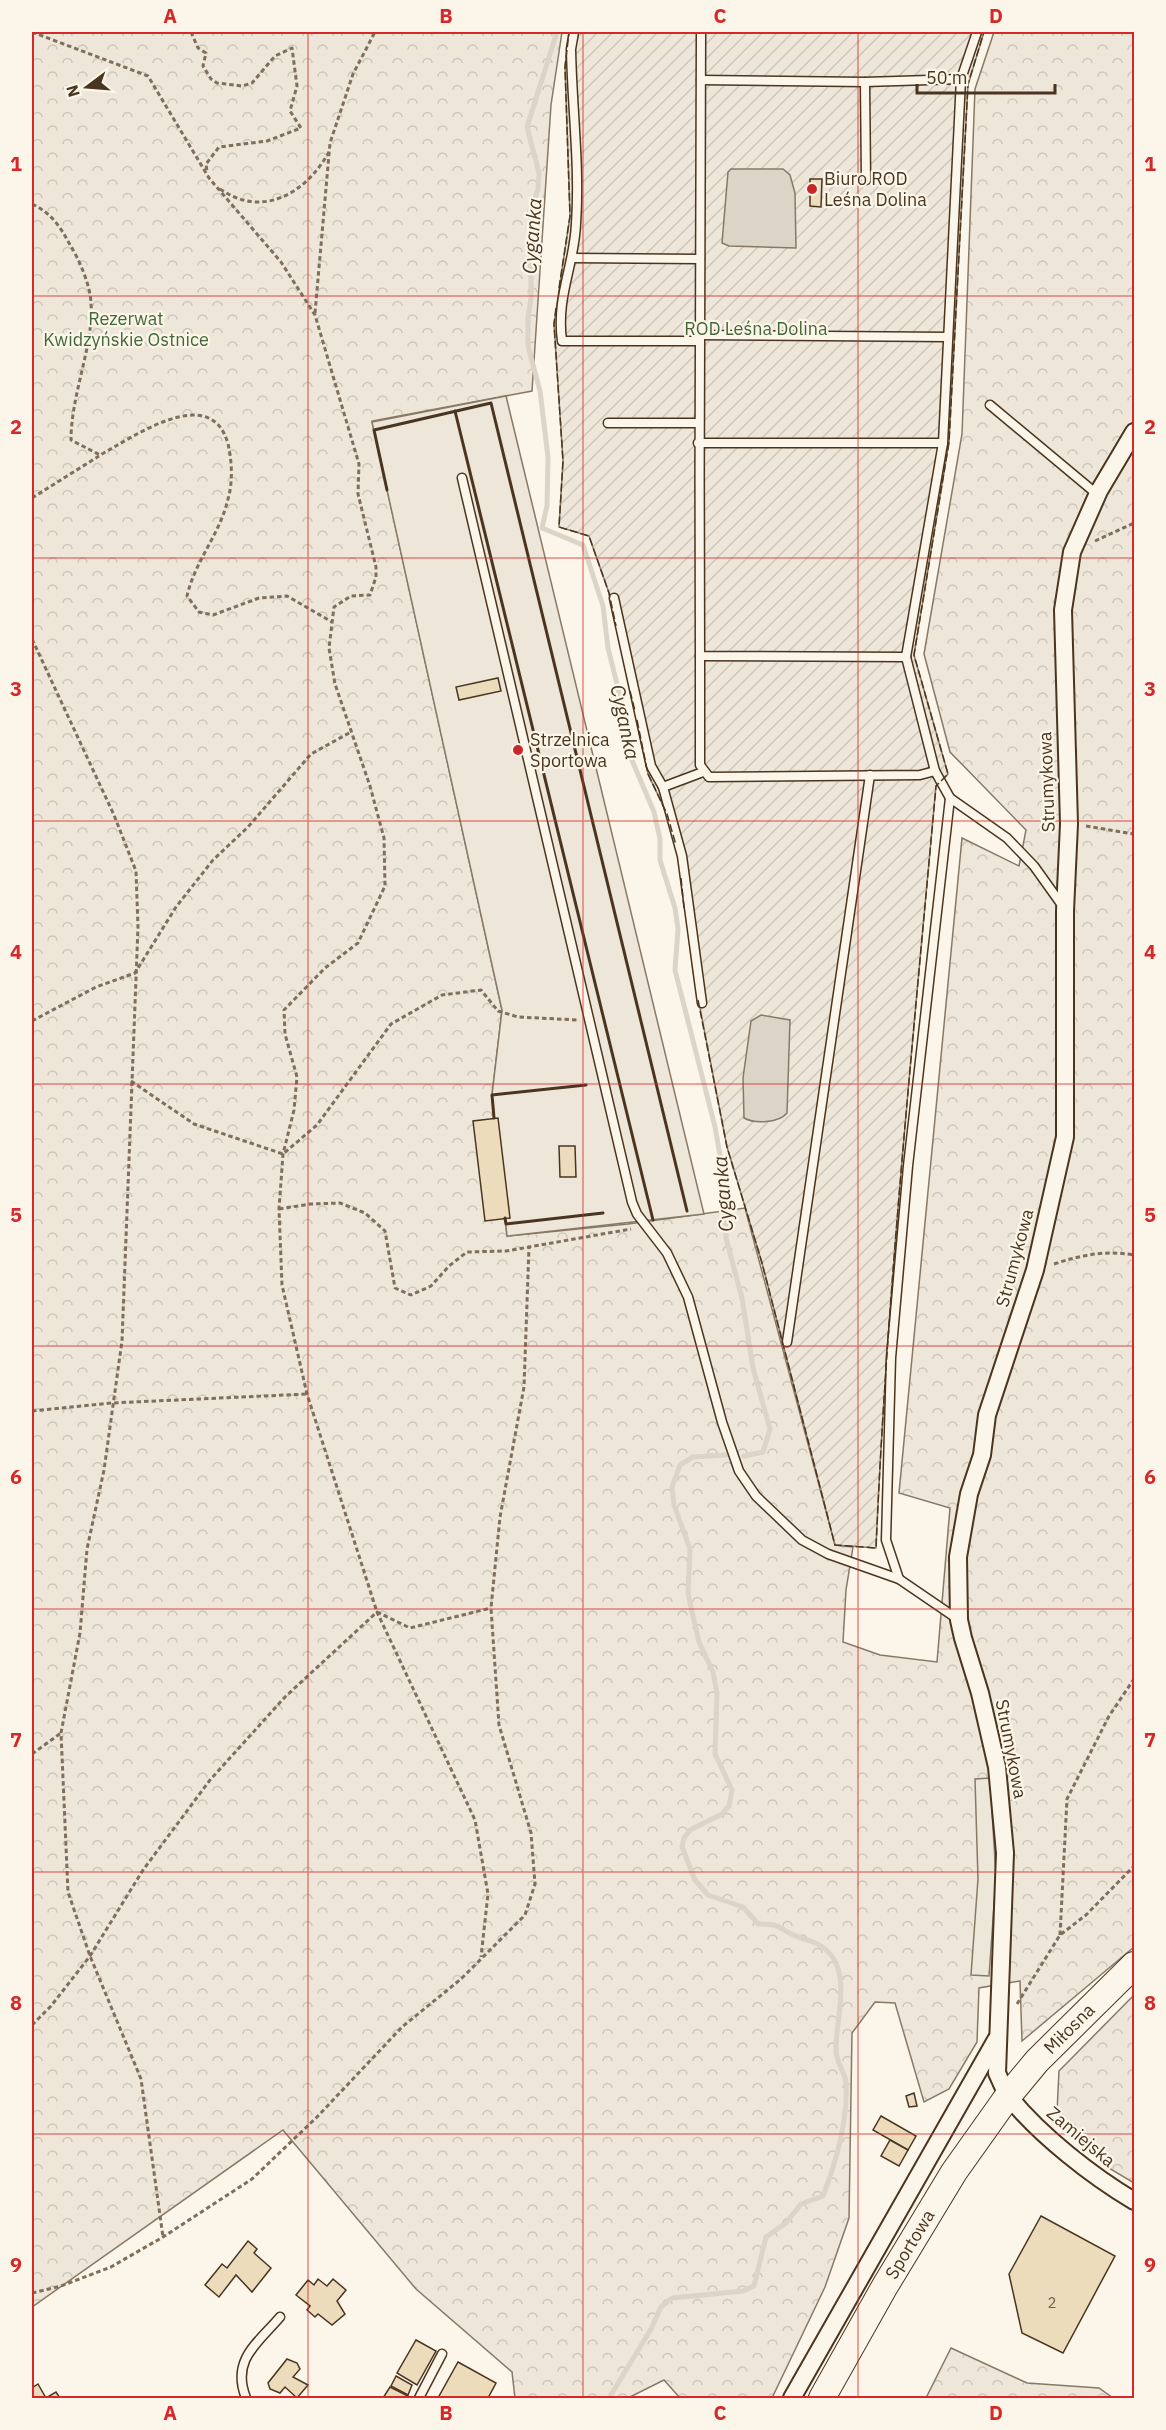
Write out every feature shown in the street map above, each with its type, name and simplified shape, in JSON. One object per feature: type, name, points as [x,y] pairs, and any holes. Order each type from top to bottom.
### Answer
[{"type":"main road","name":"Miłosna","points":[[1008,2096],[1037,2061],[1134,1965]]},
{"type":"main road","name":"Sportowa","points":[[822,2398],[885,2286],[954,2172],[1008,2096]]},
{"type":"street","name":"Strumykowa","points":[[1008,2096],[998,2073],[1005,1853],[1003,1817],[997,1767],[960,1620],[958,1557],[969,1494],[982,1455],[987,1415],[1035,1270],[1065,1137],[1065,911],[1069,824],[1063,610],[1072,552],[1098,495],[1134,432]]},
{"type":"street","points":[[792,2398],[998,2036]]},
{"type":"street","name":"Zamiejska","points":[[1008,2096],[1097,2179],[1134,2201]]},
{"type":"lane","points":[[574,32],[571,49],[576,223],[573,258],[563,287],[560,307],[562,341],[948,337]]},
{"type":"lane","points":[[701,32],[698,338],[700,765],[709,777],[920,775],[934,771]]},
{"type":"lane","points":[[977,32],[961,79],[943,443],[906,657],[934,771],[950,798],[1007,838],[1034,866],[1065,911]]},
{"type":"lane","points":[[701,80],[866,82],[961,79]]},
{"type":"lane","points":[[866,82],[866,180]]},
{"type":"lane","points":[[573,258],[700,259]]},
{"type":"lane","points":[[990,405],[1098,495]]},
{"type":"lane","points":[[608,423],[698,423]]},
{"type":"lane","points":[[698,443],[943,443]]},
{"type":"lane","points":[[462,478],[632,1202],[646,1226],[668,1253],[688,1297],[722,1422],[739,1471],[756,1496],[802,1540],[828,1554],[899,1579],[960,1620]]},
{"type":"lane","points":[[614,598],[651,766],[663,787],[682,856],[702,1003]]},
{"type":"lane","points":[[700,656],[906,657]]},
{"type":"lane","points":[[663,787],[703,772]]},
{"type":"lane","points":[[787,1342],[870,775]]},
{"type":"lane","points":[[899,1579],[886,1540],[891,1358],[909,1154],[950,798]]},
{"type":"lane","points":[[246,2398],[239,2378],[241,2366],[249,2352],[280,2317]]},
{"type":"lane","points":[[419,2398],[441,2354]]},
{"type":"path","points":[[32,32],[148,76],[194,157],[222,194],[281,262],[315,315],[359,464],[358,494],[376,567],[376,578],[369,595],[351,596],[334,607],[328,648],[335,684],[370,786],[384,838],[385,886],[358,944],[325,968],[284,1010],[285,1034],[297,1077],[294,1110],[283,1154],[279,1209],[282,1286],[306,1394],[377,1612],[475,1820],[488,1894],[481,1958]]},
{"type":"path","points":[[191,32],[198,48],[206,53],[203,66],[211,79],[225,85],[242,87],[252,83],[267,62],[292,48],[297,86],[292,96],[290,111],[301,128],[282,137],[225,146],[213,152],[206,164],[207,174],[229,195],[239,200],[255,202],[292,194],[309,180],[329,152]]},
{"type":"path","points":[[315,315],[332,135],[353,74],[375,32]]},
{"type":"path","points":[[222,194],[229,195]]},
{"type":"path","points":[[32,204],[57,222],[77,256],[91,303],[86,347],[71,417],[72,440],[100,455]]},
{"type":"path","points":[[32,498],[100,455],[167,419],[193,414],[210,419],[225,434],[231,458],[229,498],[214,539],[191,577],[187,596],[200,612],[213,615],[259,598],[287,596],[332,622]]},
{"type":"path","points":[[1072,552],[1134,523]]},
{"type":"path","points":[[32,639],[114,815],[136,871],[138,927],[130,1081],[122,1341],[104,1470],[87,1549],[80,1633],[61,1733],[68,1892],[90,1956],[141,2079],[163,2237]]},
{"type":"path","points":[[32,1021],[96,987],[135,973],[176,907],[213,860],[248,827],[311,754],[351,732]]},
{"type":"path","points":[[1069,824],[1134,834]]},
{"type":"path","points":[[283,1154],[317,1125],[391,1024],[442,995],[481,990],[498,1011],[518,1017],[590,1020]]},
{"type":"path","points":[[130,1081],[194,1124],[283,1154]]},
{"type":"path","points":[[279,1209],[310,1204],[340,1203],[365,1213],[385,1231],[394,1288],[411,1295],[431,1286],[449,1266],[467,1252],[506,1251],[646,1226]]},
{"type":"path","points":[[32,2293],[61,2286],[111,2267],[163,2237],[252,2179],[317,2117],[402,2027],[461,1979],[525,1915],[535,1884],[531,1833],[499,1725],[491,1608],[500,1517],[524,1387],[529,1247]]},
{"type":"path","points":[[1035,1270],[1079,1256],[1115,1251],[1134,1255]]},
{"type":"path","points":[[32,1411],[112,1403],[306,1394]]},
{"type":"path","points":[[377,1612],[410,1628],[491,1608]]},
{"type":"path","points":[[32,2025],[51,2006],[90,1956],[143,1870],[210,1780],[285,1697],[377,1612]]},
{"type":"path","points":[[1060,1935],[1067,1799],[1109,1716],[1134,1678]]},
{"type":"path","points":[[32,1754],[61,1733]]},
{"type":"path","points":[[1016,2006],[1060,1935],[1086,1915],[1134,1866]]},
{"type":"green space","name":"Rezerwat Kwidzyńskie Ostnice","points":[[32,32],[562,32],[551,105],[532,391],[372,421],[502,1010],[492,1095],[507,1236],[628,1224],[745,1208],[835,1545],[853,1547],[846,1590],[843,1642],[880,1655],[937,1662],[950,1508],[899,1493],[962,838],[1019,866],[1026,830],[950,752],[924,654],[962,434],[975,89],[994,32],[1134,32],[1134,1947],[1022,2041],[1020,1981],[979,1988],[977,2042],[949,2089],[924,2102],[895,2003],[875,2002],[852,2033],[849,2218],[825,2287],[772,2398],[680,2398],[664,2380],[628,2398],[515,2398],[512,2372],[416,2289],[283,2130],[32,2307]]},
{"type":"green space","name":"ROD Leśna Dolina","points":[[569,32],[984,32],[968,85],[949,442],[914,655],[948,774],[936,786],[894,1262],[876,1548],[835,1545],[762,1263],[727,1147],[694,977],[678,854],[667,814],[648,774],[609,593],[589,536],[559,527],[563,461],[554,324],[570,216],[565,67]]},
{"type":"green space","name":"Strzelnica Sportowa","points":[[506,396],[704,1214],[507,1236],[492,1095],[502,1010],[372,422]]},
{"type":"green space","points":[[1134,1995],[1134,2183],[1107,2167],[1057,2112],[1059,2071]]},
{"type":"green space","points":[[951,2348],[1027,2383],[1099,2388],[1113,2398],[926,2398]]},
{"type":"shaded area","points":[[731,169],[783,169],[790,175],[795,193],[796,248],[729,246],[722,243],[728,172]]},
{"type":"shaded area","points":[[761,1015],[790,1020],[787,1113],[773,1121],[760,1122],[744,1118],[743,1078],[751,1021]]},
{"type":"shaded area","points":[[990,1778],[996,1877],[989,1976],[971,1975],[978,1879],[975,1779]]},
{"type":"building","points":[[810,179],[822,179],[821,207],[810,206]]},
{"type":"building","points":[[498,678],[501,691],[459,700],[456,687]]},
{"type":"building","points":[[498,1118],[510,1218],[485,1221],[473,1121]]},
{"type":"building","points":[[559,1146],[575,1146],[576,1177],[560,1177]]},
{"type":"building","points":[[914,2093],[917,2106],[909,2107],[906,2096]]},
{"type":"building","points":[[881,2116],[916,2136],[908,2150],[873,2130]]},
{"type":"building","points":[[890,2140],[908,2150],[899,2166],[881,2156]]},
{"type":"building","points":[[1041,2216],[1115,2256],[1063,2353],[1022,2333],[1009,2274]]},
{"type":"building","points":[[248,2241],[257,2249],[254,2253],[271,2268],[252,2292],[236,2275],[219,2297],[205,2285],[222,2264],[227,2268]]},
{"type":"building","points":[[318,2279],[327,2286],[333,2279],[346,2290],[337,2301],[345,2314],[332,2325],[318,2314],[315,2317],[307,2310],[310,2306],[296,2295],[308,2280],[314,2285]]},
{"type":"building","points":[[416,2340],[436,2351],[417,2385],[397,2373]]},
{"type":"building","points":[[287,2359],[297,2363],[300,2369],[293,2377],[308,2385],[297,2398],[285,2387],[280,2393],[270,2389],[268,2383]]},
{"type":"building","points":[[458,2362],[496,2383],[488,2398],[438,2398]]},
{"type":"building","points":[[396,2376],[412,2385],[408,2395],[391,2386]]},
{"type":"building","points":[[38,2384],[46,2398],[32,2398],[32,2388]]},
{"type":"building","points":[[390,2387],[408,2396],[407,2398],[383,2398]]},
{"type":"building","points":[[56,2392],[60,2398],[46,2398]]},
{"type":"waterway","name":"Cyganka","points":[[557,32],[527,127],[539,173],[538,189],[531,211],[531,298],[528,317],[528,346],[540,391],[548,457],[547,506],[542,528],[583,545],[603,606],[608,648],[629,732],[631,758],[654,812],[660,839],[660,860],[675,908],[678,929],[675,970],[715,1127],[724,1178],[726,1238],[742,1298],[753,1368],[770,1429],[763,1452],[744,1456]]},
{"type":"waterway","points":[[609,2398],[651,2329],[661,2307],[672,2298],[743,2291],[754,2286],[766,2237],[786,2223],[801,2204],[823,2196],[837,2155],[845,2112],[846,2080],[836,2050],[841,1995],[838,1967],[831,1956],[818,1944],[779,1927],[758,1924],[743,1907],[708,1895],[695,1880],[682,1847],[684,1838],[690,1830],[722,1814],[729,1806],[732,1790],[715,1754],[717,1693],[713,1672],[699,1642],[692,1612],[688,1593],[690,1549],[674,1505],[672,1487],[680,1465],[693,1457],[726,1455]]},
{"type":"fence","points":[[559,288],[570,216],[565,67],[569,32]]},
{"type":"fence","points":[[698,1000],[727,1147],[762,1263],[835,1545],[876,1548],[894,1262],[936,786],[948,774],[914,655],[949,442],[968,84],[984,32]]},
{"type":"fence","points":[[556,308],[554,324],[563,461],[559,527],[589,536],[609,593],[616,626]]},
{"type":"fence","points":[[630,691],[635,711]]},
{"type":"fence","points":[[637,720],[648,774],[667,814],[676,845]]},
{"type":"fence","points":[[681,878],[684,908]]},
{"type":"wall","points":[[387,490],[374,430],[491,403],[687,1211]]},
{"type":"wall","points":[[455,411],[653,1220]]},
{"type":"wall","points":[[494,1118],[492,1095],[586,1085]]},
{"type":"wall","points":[[505,1218],[506,1224],[603,1213]]},
{"type":"place","name":"Biuro ROD Leśna Dolina","points":[[812,189]]},
{"type":"place","name":"Strzelnica Sportowa","points":[[518,750]]}]
